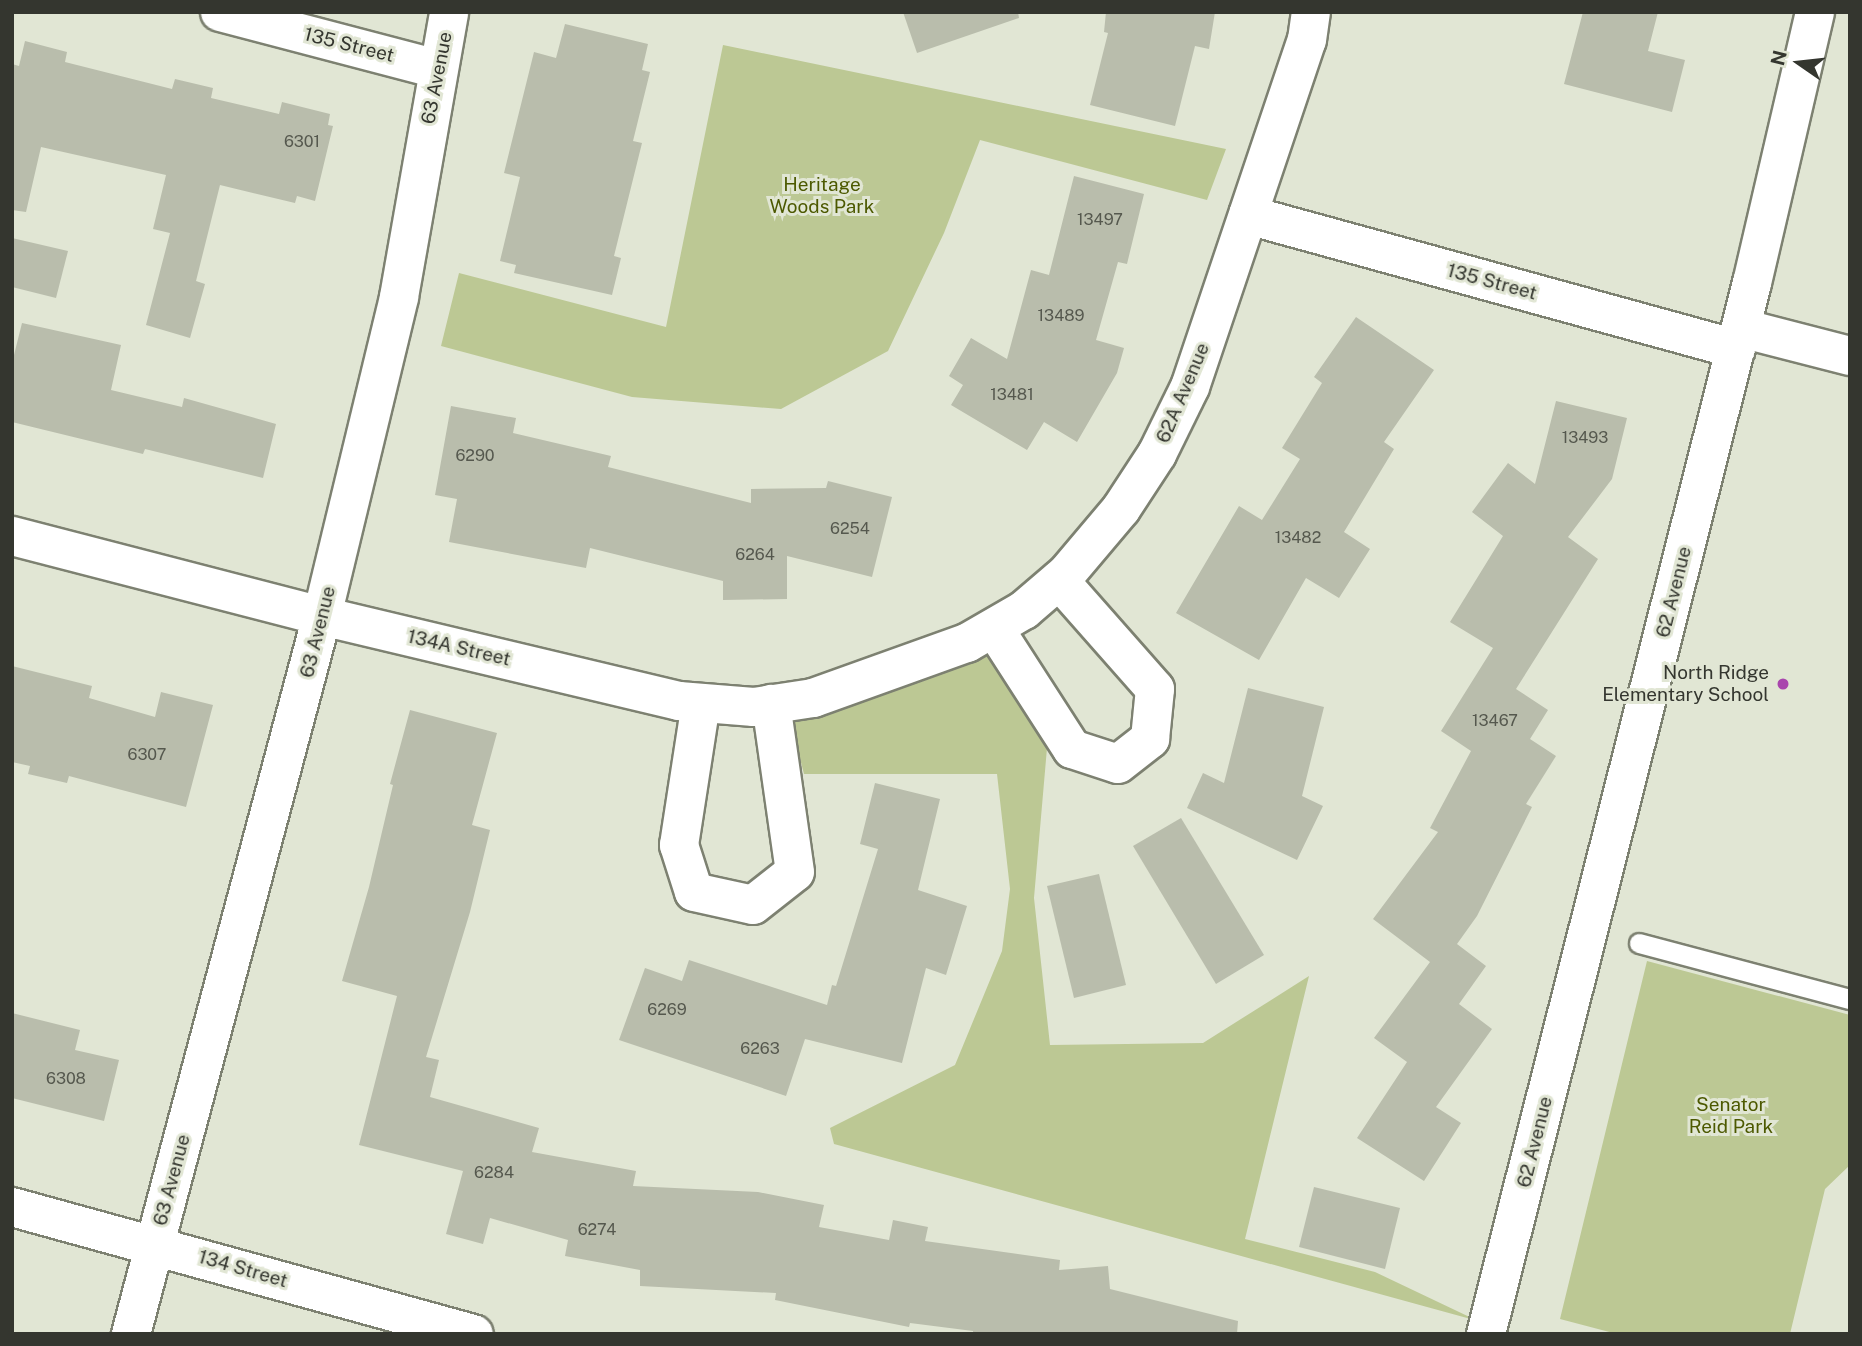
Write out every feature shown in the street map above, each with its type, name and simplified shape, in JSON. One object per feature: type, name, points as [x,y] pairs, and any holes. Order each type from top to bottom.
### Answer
[{"type":"street","name":"135 Street","points":[[220,12],[437,69]]},
{"type":"street","name":"63 Avenue","points":[[131,1334],[323,616],[399,297],[449,12]]},
{"type":"street","name":"62A Avenue","points":[[908,667],[967,643],[1024,610],[1059,580],[1121,509],[1157,454],[1190,387],[1307,40],[1311,12]]},
{"type":"street","name":"62 Avenue","points":[[1486,1334],[1738,338],[1815,12]]},
{"type":"street","name":"135 Street","points":[[1248,215],[1738,338],[1850,356]]},
{"type":"street","name":"134A Street","points":[[12,536],[323,616],[679,701],[754,706],[813,698],[908,667]]},
{"type":"street","points":[[993,628],[1072,749],[1118,764],[1150,739],[1154,689],[1059,580]]},
{"type":"street","points":[[701,703],[679,845],[694,892],[753,905],[795,872],[771,704]]},
{"type":"street","name":"134 Street","points":[[12,1207],[155,1244],[474,1334]]},
{"type":"lane","points":[[1640,943],[1850,999]]},
{"type":"green space","name":"Heritage Woods Park","points":[[723,45],[1226,149],[1207,200],[980,140],[944,233],[888,351],[781,409],[632,397],[441,346],[459,273],[666,327]]},
{"type":"green space","points":[[990,643],[1047,748],[1034,898],[1050,1045],[1203,1043],[1309,976],[1245,1239],[1375,1272],[1478,1321],[834,1144],[830,1128],[955,1065],[1002,951],[1010,889],[997,774],[804,774],[790,720]]},
{"type":"green space","name":"Senator Reid Park","points":[[1647,961],[1850,1015],[1850,1165],[1825,1189],[1790,1334],[1617,1334],[1560,1319]]},
{"type":"building","points":[[903,12],[1018,12],[1019,18],[917,53]]},
{"type":"building","points":[[1106,12],[1215,12],[1209,49],[1195,46],[1175,126],[1090,105],[1108,33],[1104,32]]},
{"type":"building","points":[[1583,12],[1658,12],[1648,51],[1685,60],[1672,112],[1564,84]]},
{"type":"building","points":[[565,24],[648,44],[642,70],[650,72],[633,141],[642,143],[614,256],[621,258],[612,295],[514,273],[516,265],[500,261],[520,177],[504,173],[534,52],[556,58]]},
{"type":"building","points":[[25,41],[67,52],[65,62],[172,89],[175,79],[213,88],[211,98],[279,114],[282,102],[330,114],[328,125],[333,126],[315,201],[297,196],[295,203],[220,185],[196,281],[205,284],[190,338],[146,325],[170,233],[153,229],[166,175],[41,147],[26,212],[12,210],[12,64],[19,66]]},
{"type":"building","points":[[1074,176],[1144,194],[1127,264],[1118,262],[1096,340],[1124,348],[1117,373],[1077,442],[1044,422],[1027,450],[951,405],[963,385],[949,376],[971,338],[1007,359],[1031,270],[1049,275]]},
{"type":"building","points":[[12,238],[68,251],[56,298],[12,287]]},
{"type":"building","points":[[1356,317],[1434,370],[1384,442],[1394,449],[1344,532],[1370,549],[1339,598],[1306,578],[1259,660],[1176,613],[1239,506],[1262,520],[1300,459],[1282,448],[1322,383],[1314,377]]},
{"type":"building","points":[[22,323],[121,345],[111,390],[182,407],[184,398],[276,424],[263,478],[145,449],[143,454],[12,422],[12,363]]},
{"type":"building","points":[[1556,401],[1627,418],[1612,479],[1568,537],[1598,559],[1516,689],[1548,710],[1530,739],[1556,756],[1526,804],[1532,807],[1477,916],[1457,944],[1486,966],[1459,1004],[1492,1029],[1436,1107],[1461,1123],[1424,1181],[1357,1138],[1407,1062],[1374,1038],[1430,962],[1373,919],[1438,832],[1430,828],[1471,751],[1441,731],[1493,648],[1450,622],[1503,536],[1472,512],[1508,463],[1535,484]]},
{"type":"building","points":[[451,406],[516,418],[513,433],[611,456],[608,467],[751,503],[751,489],[826,488],[828,481],[892,497],[872,577],[787,556],[787,599],[723,600],[723,581],[590,548],[586,568],[449,542],[457,499],[435,495]]},
{"type":"building","points":[[12,666],[92,686],[89,698],[155,717],[161,692],[213,705],[186,807],[69,776],[67,783],[28,774],[30,766],[12,762]]},
{"type":"building","points":[[1248,688],[1324,707],[1302,796],[1323,806],[1297,860],[1187,808],[1203,773],[1224,783]]},
{"type":"building","points":[[410,710],[497,733],[472,825],[490,830],[470,912],[426,1057],[439,1060],[430,1097],[539,1128],[532,1152],[636,1171],[633,1186],[758,1192],[824,1205],[819,1227],[889,1240],[893,1220],[928,1227],[925,1241],[1060,1260],[1059,1270],[1108,1266],[1110,1289],[1238,1321],[1237,1334],[973,1334],[973,1331],[910,1323],[909,1327],[775,1300],[776,1293],[640,1286],[640,1270],[565,1256],[568,1240],[490,1218],[483,1244],[446,1234],[463,1171],[359,1145],[397,996],[342,981],[369,887],[393,785],[390,784]]},
{"type":"building","points":[[875,783],[940,799],[918,890],[967,906],[946,975],[926,968],[902,1063],[805,1039],[786,1096],[619,1040],[645,968],[682,981],[689,960],[827,1005],[832,985],[836,986],[878,849],[860,844]]},
{"type":"building","points":[[1181,818],[1264,955],[1216,984],[1133,846]]},
{"type":"building","points":[[1099,874],[1126,985],[1074,998],[1047,886]]},
{"type":"building","points":[[12,1013],[80,1030],[75,1050],[119,1060],[104,1121],[12,1098]]},
{"type":"building","points":[[1314,1187],[1400,1208],[1385,1269],[1299,1247]]},
{"type":"place","name":"North Ridge Elementary School","points":[[1783,684]]}]
